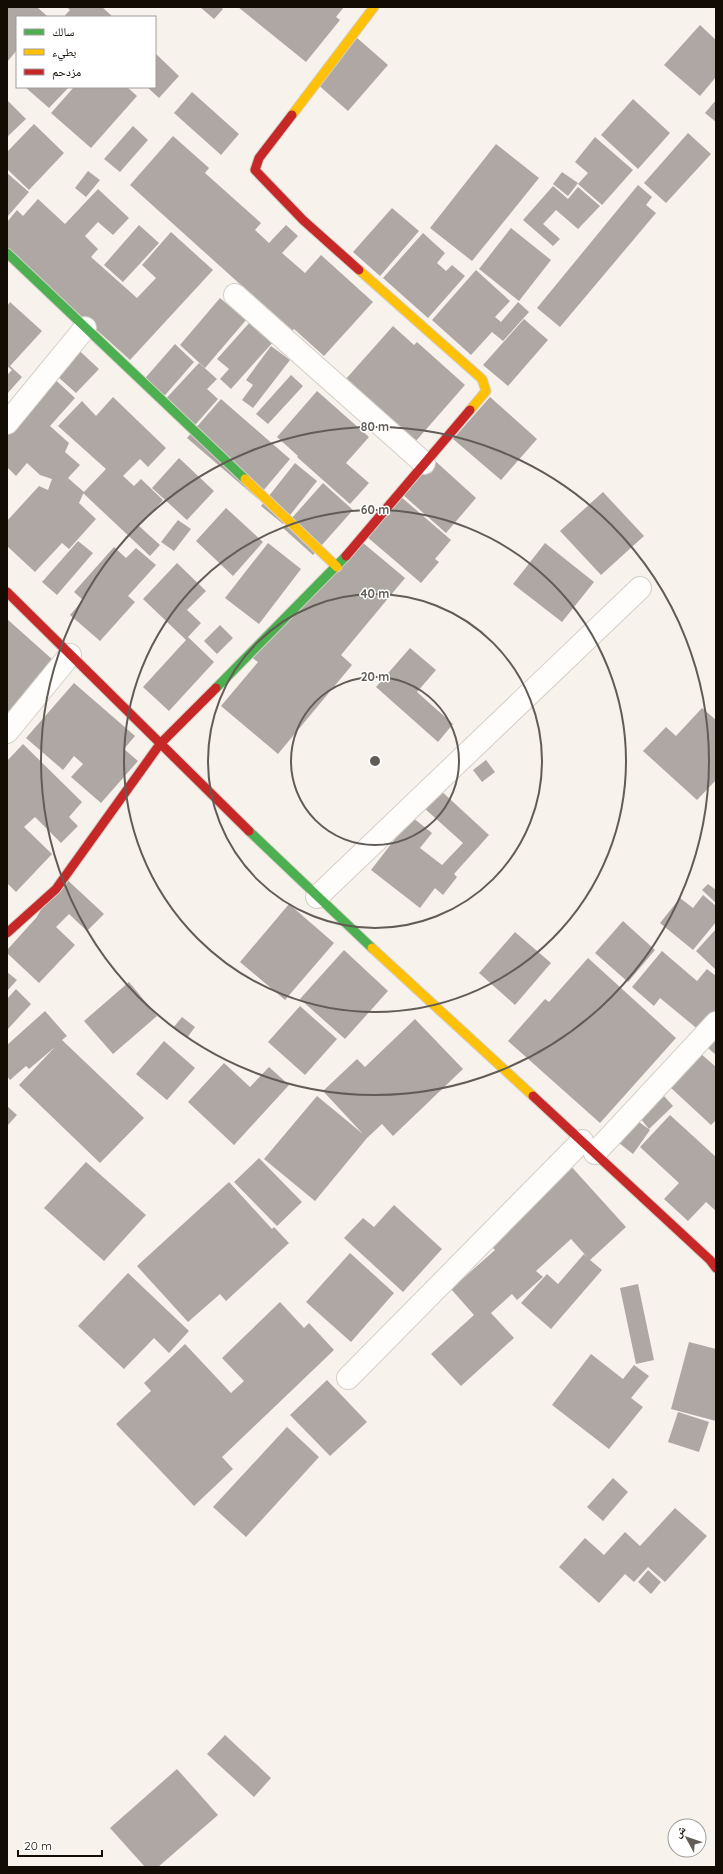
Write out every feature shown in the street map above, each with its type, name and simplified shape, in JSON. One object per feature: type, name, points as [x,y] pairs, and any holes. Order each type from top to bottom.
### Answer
[{"type":"street","points":[[7,933],[56,889],[160,744],[337,567],[486,391],[482,379],[303,220],[255,170],[259,158],[374,7]]},
{"type":"street","points":[[7,253],[337,567]]},
{"type":"street","points":[[235,295],[424,463]]},
{"type":"street","points":[[7,423],[85,328]]},
{"type":"street","points":[[317,897],[640,588]]},
{"type":"street","points":[[7,592],[317,897],[588,1147],[714,1260]]},
{"type":"street","points":[[7,732],[70,655]]},
{"type":"street","points":[[348,1378],[716,1023]]},
{"type":"building","points":[[7,7],[37,7],[47,16],[16,16],[16,51],[7,62]]},
{"type":"building","points":[[67,7],[102,7],[112,16],[66,16],[65,15],[70,10]]},
{"type":"building","points":[[200,7],[221,7],[223,9],[214,19]]},
{"type":"building","points":[[238,7],[344,7],[336,17],[340,20],[306,62]]},
{"type":"building","points":[[700,25],[716,40],[716,77],[700,96],[664,65]]},
{"type":"building","points":[[356,37],[388,65],[348,111],[316,83]]},
{"type":"building","points":[[156,54],[179,76],[159,98],[148,88],[156,88]]},
{"type":"building","points":[[26,88],[68,88],[49,108]]},
{"type":"building","points":[[73,88],[128,88],[137,96],[91,148],[51,113]]},
{"type":"building","points":[[192,92],[239,134],[221,155],[174,113]]},
{"type":"building","points":[[633,99],[670,133],[638,169],[601,135]]},
{"type":"building","points":[[7,100],[26,119],[7,137]]},
{"type":"building","points":[[716,100],[716,122],[705,113]]},
{"type":"building","points":[[34,124],[64,153],[29,190],[7,169],[7,152]]},
{"type":"building","points":[[133,126],[148,140],[120,172],[104,159]]},
{"type":"building","points":[[688,133],[711,154],[666,203],[644,183]]},
{"type":"building","points":[[173,136],[209,168],[205,173],[261,223],[255,230],[269,243],[286,225],[298,236],[282,253],[305,273],[321,255],[373,302],[324,356],[294,329],[292,331],[130,185]]},
{"type":"building","points":[[595,137],[633,170],[602,205],[578,184],[588,173],[575,162]]},
{"type":"building","points":[[496,144],[539,178],[472,261],[430,228]]},
{"type":"building","points":[[88,171],[100,180],[86,197],[75,188]]},
{"type":"building","points":[[562,172],[578,183],[568,196],[553,184]]},
{"type":"building","points":[[7,173],[29,192],[7,217]]},
{"type":"building","points":[[638,185],[652,197],[646,205],[656,213],[560,327],[537,308]]},
{"type":"building","points":[[553,186],[568,199],[578,187],[600,206],[578,229],[556,210],[543,224],[560,239],[553,246],[523,220]]},
{"type":"building","points":[[98,189],[129,218],[113,235],[98,222],[85,236],[98,249],[91,257],[137,298],[156,278],[142,265],[171,232],[213,270],[130,360],[7,249],[7,222],[17,210],[23,216],[38,199],[65,224]]},
{"type":"building","points":[[392,208],[419,231],[380,276],[353,252]]},
{"type":"building","points":[[139,225],[159,243],[123,282],[104,265]]},
{"type":"building","points":[[511,228],[551,260],[519,301],[479,269]]},
{"type":"building","points":[[423,233],[445,253],[437,263],[446,271],[452,265],[465,276],[428,318],[383,278]]},
{"type":"building","points":[[476,270],[510,301],[495,317],[501,322],[518,302],[529,312],[503,341],[492,332],[471,355],[432,320]]},
{"type":"building","points":[[220,298],[246,320],[205,368],[180,345]]},
{"type":"building","points":[[10,302],[42,331],[10,366],[22,377],[7,394],[7,375],[12,370],[7,366],[7,306]]},
{"type":"building","points":[[524,319],[548,340],[508,386],[483,365]]},
{"type":"building","points":[[251,321],[274,341],[231,389],[220,379],[229,369],[217,359]]},
{"type":"building","points":[[393,326],[414,345],[417,342],[465,385],[415,442],[345,380]]},
{"type":"building","points":[[70,342],[99,369],[76,393],[47,367]]},
{"type":"building","points":[[175,344],[194,362],[159,402],[140,384]]},
{"type":"building","points":[[271,346],[290,360],[253,408],[242,400],[253,385],[246,380]]},
{"type":"building","points":[[199,363],[217,379],[207,389],[218,399],[189,432],[160,405]]},
{"type":"building","points":[[48,373],[75,398],[50,426],[69,443],[65,452],[80,465],[68,478],[84,492],[79,503],[96,519],[69,549],[62,543],[35,572],[7,546],[7,521],[39,486],[48,490],[52,479],[40,475],[27,463],[16,476],[7,467],[7,434],[36,403]]},
{"type":"building","points":[[291,375],[303,386],[268,424],[256,414]]},
{"type":"building","points":[[317,391],[369,437],[346,463],[369,483],[350,504],[297,457],[298,456],[277,437]]},
{"type":"building","points":[[113,397],[166,448],[148,467],[140,459],[123,476],[134,486],[141,479],[163,500],[139,526],[160,545],[150,556],[83,493],[106,469],[58,426],[82,401],[96,416]]},
{"type":"building","points":[[490,397],[537,439],[501,480],[453,439]]},
{"type":"building","points":[[221,399],[290,459],[257,498],[187,438]]},
{"type":"building","points":[[179,458],[214,491],[187,520],[152,488]]},
{"type":"building","points":[[433,459],[476,498],[446,533],[402,494]]},
{"type":"building","points":[[295,463],[317,481],[283,524],[261,506]]},
{"type":"building","points":[[323,483],[353,510],[313,555],[283,528]]},
{"type":"building","points":[[603,492],[644,536],[601,575],[560,531]]},
{"type":"building","points":[[400,496],[451,540],[435,559],[439,562],[421,583],[366,536]]},
{"type":"building","points":[[226,508],[263,542],[233,576],[196,541]]},
{"type":"building","points":[[178,520],[191,529],[174,551],[161,542]]},
{"type":"building","points":[[356,537],[405,578],[341,655],[352,665],[278,754],[221,706],[258,662],[251,657]]},
{"type":"building","points":[[78,541],[93,553],[57,595],[42,582]]},
{"type":"building","points":[[268,543],[301,569],[259,624],[225,598]]},
{"type":"building","points":[[545,543],[594,582],[562,622],[513,584]]},
{"type":"building","points":[[114,547],[126,558],[136,548],[156,565],[128,596],[135,602],[100,641],[70,615],[83,600],[74,592]]},
{"type":"building","points":[[177,563],[206,591],[187,610],[201,623],[188,637],[214,662],[169,711],[143,687],[186,640],[143,599]]},
{"type":"building","points":[[7,619],[63,669],[7,731]]},
{"type":"building","points":[[220,625],[233,638],[217,654],[204,641]]},
{"type":"building","points":[[410,648],[436,670],[417,692],[453,724],[438,742],[376,687]]},
{"type":"building","points":[[74,683],[135,736],[124,749],[138,761],[101,803],[71,777],[83,764],[74,756],[63,770],[26,738]]},
{"type":"building","points":[[702,708],[716,720],[716,780],[697,800],[643,751],[666,727],[676,736]]},
{"type":"building","points":[[23,744],[82,802],[69,817],[78,826],[61,843],[35,817],[24,827],[52,854],[16,892],[7,883],[7,761]]},
{"type":"building","points":[[486,760],[495,772],[482,782],[473,770]]},
{"type":"building","points":[[439,789],[489,835],[454,874],[457,877],[443,895],[435,888],[420,908],[371,870],[412,817],[432,833],[420,848],[442,865],[463,843],[423,807]]},
{"type":"building","points":[[62,875],[104,914],[87,931],[69,914],[56,927],[75,945],[39,983],[7,953],[7,950],[36,918]]},
{"type":"building","points":[[708,884],[716,890],[716,903],[702,890]]},
{"type":"building","points":[[703,895],[716,906],[716,922],[693,950],[660,923],[680,898],[693,908]]},
{"type":"building","points":[[289,904],[334,943],[285,1000],[240,962]]},
{"type":"building","points":[[623,921],[655,950],[628,982],[595,953]]},
{"type":"building","points":[[716,929],[716,970],[696,951]]},
{"type":"building","points":[[515,932],[551,963],[515,1005],[479,973]]},
{"type":"building","points":[[344,950],[388,991],[345,1039],[300,999]]},
{"type":"building","points":[[662,951],[697,981],[707,969],[716,976],[716,1011],[700,1031],[660,998],[654,1006],[632,987]]},
{"type":"building","points":[[588,958],[676,1038],[600,1123],[508,1041],[545,999],[549,1002]]},
{"type":"building","points":[[7,972],[17,980],[7,991]]},
{"type":"building","points":[[129,982],[157,1016],[113,1054],[84,1021]]},
{"type":"building","points":[[16,989],[31,1004],[7,1030],[7,999]]},
{"type":"building","points":[[300,1006],[337,1039],[305,1075],[268,1042]]},
{"type":"building","points":[[45,1011],[67,1036],[62,1040],[144,1118],[100,1163],[19,1085],[55,1047],[29,1069],[26,1066],[10,1080],[7,1076],[7,1045]]},
{"type":"building","points":[[182,1017],[195,1027],[187,1038],[173,1028]]},
{"type":"building","points":[[415,1019],[463,1069],[393,1136],[382,1124],[367,1138],[315,1201],[264,1159],[317,1096],[363,1134],[323,1091],[357,1059],[365,1067]]},
{"type":"building","points":[[716,1038],[716,1055],[708,1048]]},
{"type":"building","points":[[164,1041],[195,1068],[167,1100],[136,1074]]},
{"type":"building","points":[[700,1053],[716,1067],[716,1120],[711,1125],[670,1087]]},
{"type":"building","points":[[224,1063],[250,1087],[269,1067],[289,1085],[234,1145],[188,1102]]},
{"type":"building","points":[[664,1096],[673,1106],[649,1129],[640,1118]]},
{"type":"building","points":[[7,1106],[17,1115],[7,1126]]},
{"type":"building","points":[[670,1115],[716,1157],[716,1211],[706,1202],[688,1221],[664,1199],[679,1183],[640,1147]]},
{"type":"building","points":[[635,1119],[650,1130],[633,1154],[619,1143]]},
{"type":"building","points":[[259,1158],[302,1202],[277,1226],[234,1182]]},
{"type":"building","points":[[86,1162],[146,1215],[104,1261],[44,1208]]},
{"type":"building","points":[[569,1164],[626,1227],[590,1260],[602,1270],[551,1329],[521,1303],[547,1274],[558,1284],[584,1254],[588,1258],[571,1239],[536,1271],[543,1277],[517,1300],[512,1294],[491,1313],[514,1338],[461,1386],[431,1354],[474,1315],[451,1289],[495,1250],[485,1240]]},
{"type":"building","points":[[229,1182],[272,1229],[274,1227],[289,1243],[226,1301],[220,1294],[188,1322],[137,1266]]},
{"type":"building","points":[[394,1205],[442,1249],[403,1292],[344,1238],[363,1218],[374,1227]]},
{"type":"building","points":[[350,1253],[394,1293],[351,1342],[306,1302]]},
{"type":"building","points":[[128,1273],[189,1331],[169,1353],[154,1338],[124,1369],[78,1326]]},
{"type":"building","points":[[638,1284],[654,1360],[636,1364],[620,1288]]},
{"type":"building","points":[[280,1302],[304,1328],[309,1323],[334,1350],[222,1457],[233,1469],[194,1506],[116,1424],[151,1391],[144,1383],[185,1344],[231,1393],[244,1381],[222,1358]]},
{"type":"building","points":[[689,1342],[716,1349],[716,1421],[671,1409]]},
{"type":"building","points":[[591,1354],[623,1379],[634,1365],[649,1376],[631,1398],[643,1407],[609,1449],[552,1405]]},
{"type":"building","points":[[327,1380],[367,1422],[330,1456],[290,1415]]},
{"type":"building","points":[[678,1412],[709,1422],[699,1452],[668,1442]]},
{"type":"building","points":[[287,1427],[319,1457],[246,1537],[213,1507]]},
{"type":"building","points":[[613,1478],[628,1492],[603,1521],[587,1507]]},
{"type":"building","points":[[675,1508],[707,1536],[665,1582],[648,1567],[634,1582],[625,1574],[599,1603],[559,1567],[585,1538],[604,1555],[625,1532],[640,1546]]},
{"type":"building","points":[[648,1570],[661,1582],[651,1594],[638,1582]]},
{"type":"building","points":[[225,1735],[271,1778],[254,1797],[207,1754]]},
{"type":"building","points":[[177,1769],[218,1815],[158,1867],[145,1867],[110,1828]]},
{"type":"traffic: fast","points":[[7,253],[245,479]]},
{"type":"traffic: fast","points":[[216,688],[346,556]]},
{"type":"traffic: fast","points":[[249,831],[372,948]]},
{"type":"traffic: slow","points":[[292,115],[374,7]]},
{"type":"traffic: slow","points":[[359,270],[482,379],[486,391],[470,410]]},
{"type":"traffic: slow","points":[[245,479],[337,567]]},
{"type":"traffic: slow","points":[[372,948],[533,1096]]},
{"type":"traffic: jam","points":[[292,115],[259,158],[255,170],[303,220],[359,270]]},
{"type":"traffic: jam","points":[[346,556],[470,410]]},
{"type":"traffic: jam","points":[[7,592],[249,831]]},
{"type":"traffic: jam","points":[[7,933],[56,889],[160,744],[216,688]]},
{"type":"traffic: jam","points":[[533,1096],[710,1260],[716,1268]]}]
